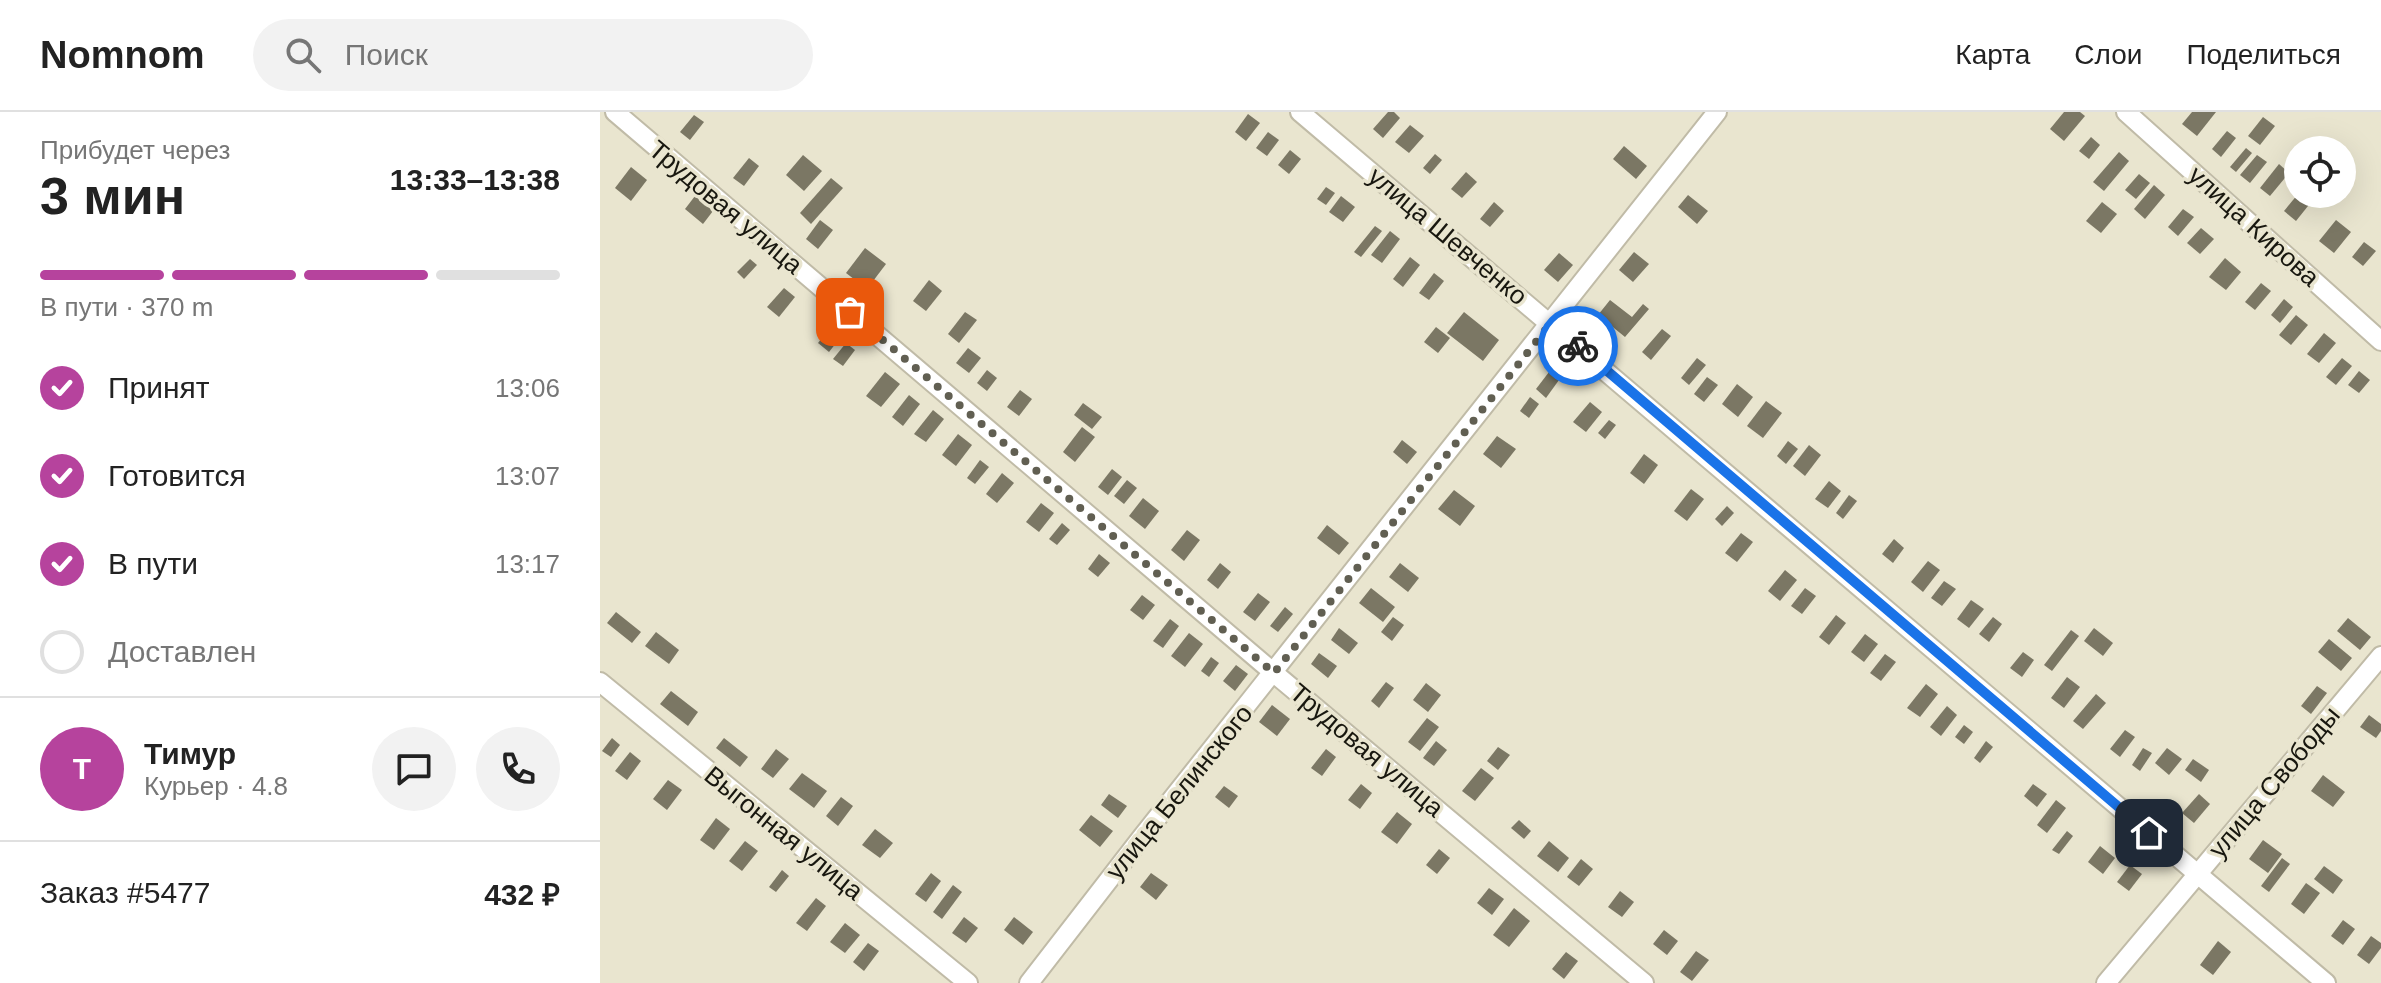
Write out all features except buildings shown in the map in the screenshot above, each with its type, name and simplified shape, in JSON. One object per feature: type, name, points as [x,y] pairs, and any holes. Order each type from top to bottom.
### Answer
[{"type":"street","name":"Трудовая улица","points":[[615,112],[1274,673],[1644,983]]},
{"type":"street","name":"улица Шевченко","points":[[1300,112],[2326,983]]},
{"type":"street","name":"улица Белинского","points":[[1029,983],[1717,112]]},
{"type":"street","name":"улица Кирова","points":[[2126,112],[2381,341]]},
{"type":"street","name":"улица Свободы","points":[[2106,983],[2381,656]]},
{"type":"street","name":"Выгонная улица","points":[[600,682],[968,983]]},
{"type":"way so far","points":[[850,312],[1274,673],[1551,323],[1578,346]]},
{"type":"route","points":[[1578,346],[2149,833]]}]
